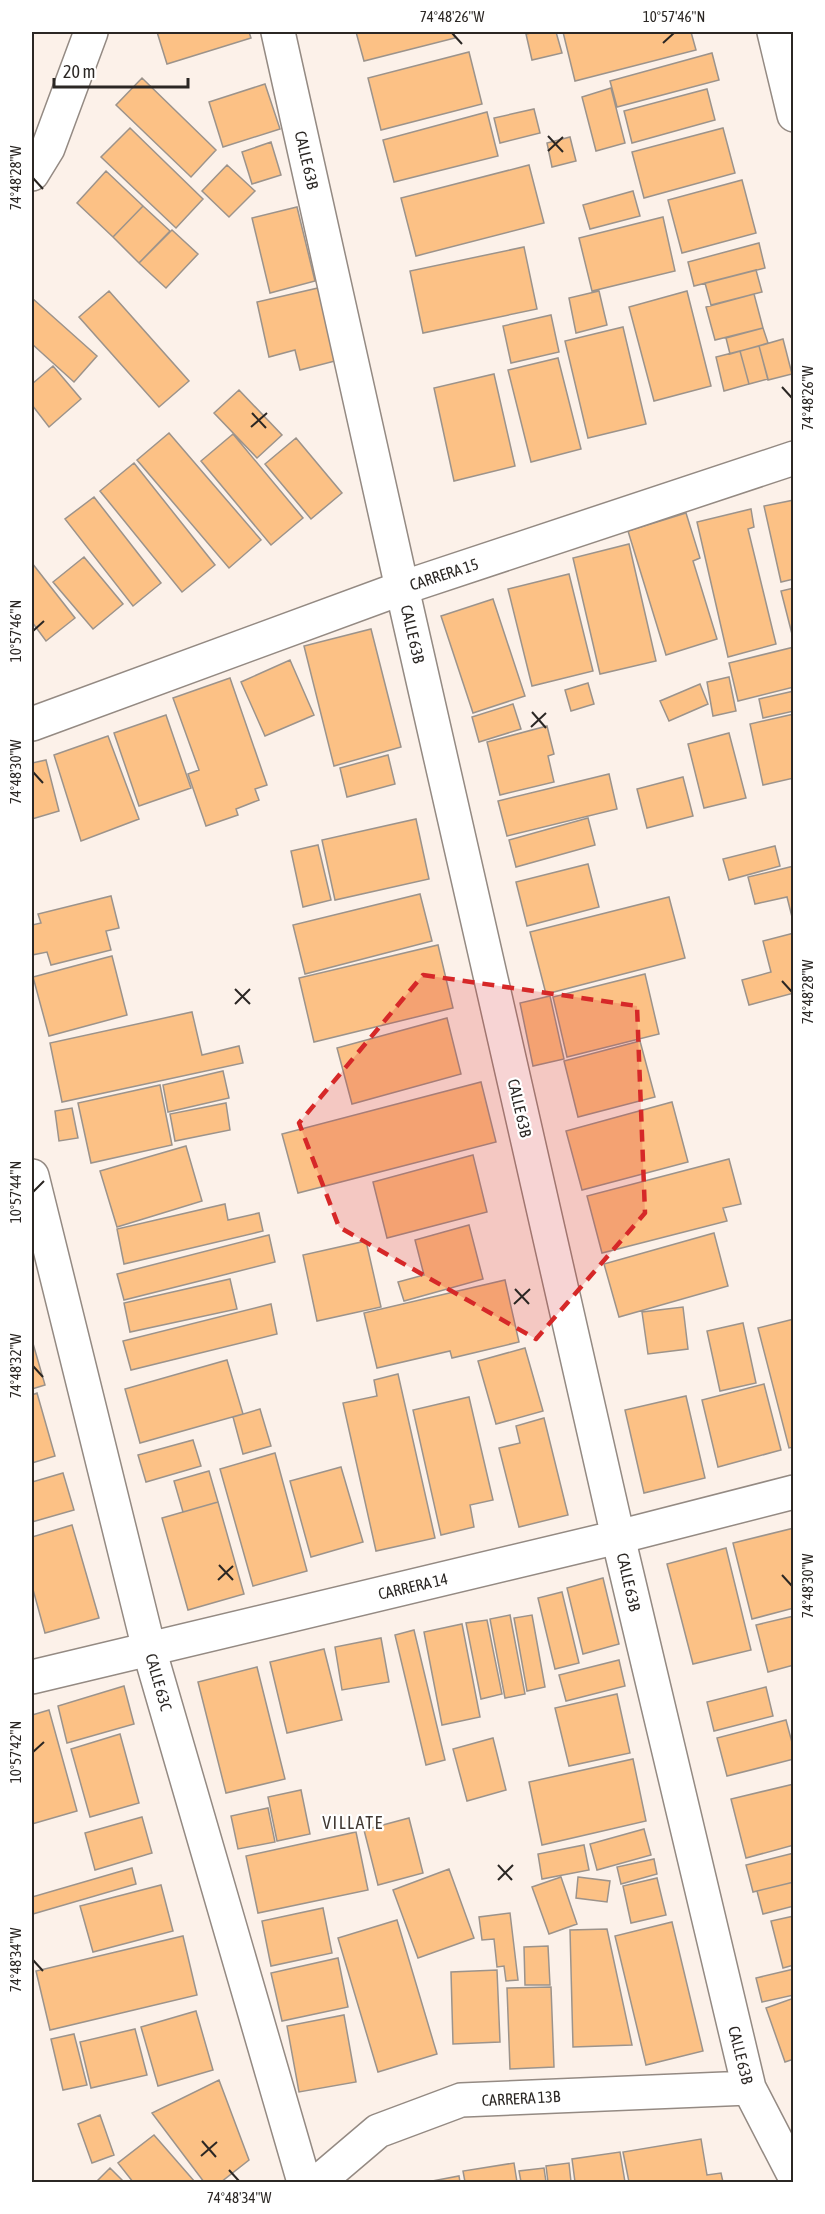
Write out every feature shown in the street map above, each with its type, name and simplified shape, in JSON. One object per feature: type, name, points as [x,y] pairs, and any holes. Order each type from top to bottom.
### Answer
[{"type":"street","points":[[32,174],[48,148],[91,32]]},
{"type":"street","name":"CALLE 63B","points":[[278,32],[618,1537],[749,2088],[794,2175]]},
{"type":"street","points":[[774,32],[794,115]]},
{"type":"street","name":"CARRERA 15","points":[[32,724],[402,588],[794,458]]},
{"type":"street","name":"CALLE 63C","points":[[32,1176],[149,1649],[304,2182]]},
{"type":"street","name":"CARRERA 14","points":[[32,1677],[618,1537],[794,1492]]},
{"type":"street","name":"CARRERA 13B","points":[[318,2182],[378,2131],[461,2100],[749,2088]]},
{"type":"highlighted area","points":[[423,975],[637,1006],[645,1213],[536,1339],[339,1227],[299,1123]]},
{"type":"building","points":[[157,32],[249,32],[251,38],[167,64]]},
{"type":"building","points":[[356,32],[453,32],[455,38],[364,61]]},
{"type":"building","points":[[556,32],[562,53],[532,60],[526,34]]},
{"type":"building","points":[[563,32],[691,32],[696,50],[575,81]]},
{"type":"building","points":[[469,52],[482,104],[381,130],[368,78]]},
{"type":"building","points":[[712,53],[719,80],[617,107],[610,81]]},
{"type":"building","points":[[142,78],[216,150],[191,177],[116,105]]},
{"type":"building","points":[[265,84],[280,129],[223,147],[209,102]]},
{"type":"building","points":[[611,88],[625,143],[596,151],[582,97]]},
{"type":"building","points":[[707,89],[715,120],[632,143],[624,111]]},
{"type":"building","points":[[534,109],[540,133],[500,143],[494,118]]},
{"type":"building","points":[[487,112],[498,156],[394,182],[383,140]]},
{"type":"building","points":[[130,128],[203,199],[176,228],[101,157]]},
{"type":"building","points":[[723,128],[735,173],[644,198],[632,152]]},
{"type":"building","points":[[570,137],[576,161],[552,167],[547,143]]},
{"type":"building","points":[[271,142],[281,175],[252,184],[242,152]]},
{"type":"building","points":[[227,165],[255,191],[229,217],[202,191]]},
{"type":"building","points":[[529,165],[544,223],[416,256],[401,198]]},
{"type":"building","points":[[106,171],[143,206],[113,237],[77,203]]},
{"type":"building","points":[[742,180],[756,233],[682,253],[668,200]]},
{"type":"building","points":[[633,191],[640,216],[590,229],[583,205]]},
{"type":"building","points":[[143,206],[170,231],[139,263],[113,237]]},
{"type":"building","points":[[297,207],[315,281],[270,293],[252,218]]},
{"type":"building","points":[[663,217],[675,271],[592,291],[579,238]]},
{"type":"building","points":[[172,230],[198,254],[166,288],[139,263]]},
{"type":"building","points":[[759,243],[765,268],[694,286],[688,262]]},
{"type":"building","points":[[524,247],[537,309],[423,333],[410,271]]},
{"type":"building","points":[[756,270],[762,292],[711,305],[705,283]]},
{"type":"building","points":[[318,288],[335,361],[300,370],[295,350],[269,357],[257,302]]},
{"type":"building","points":[[109,291],[189,381],[159,407],[79,317]]},
{"type":"building","points":[[599,291],[607,325],[576,333],[569,298]]},
{"type":"building","points":[[687,291],[711,386],[654,401],[629,307]]},
{"type":"building","points":[[754,294],[763,328],[715,340],[706,307]]},
{"type":"building","points":[[32,298],[97,356],[74,382],[32,344]]},
{"type":"building","points":[[551,315],[559,352],[511,363],[503,326]]},
{"type":"building","points":[[623,327],[646,424],[588,438],[565,341]]},
{"type":"building","points":[[763,328],[768,343],[730,354],[726,338]]},
{"type":"building","points":[[783,339],[792,374],[768,380],[759,346]]},
{"type":"building","points":[[759,346],[768,379],[749,384],[740,351]]},
{"type":"building","points":[[740,351],[749,384],[724,391],[716,357]]},
{"type":"building","points":[[558,358],[581,449],[531,462],[508,370]]},
{"type":"building","points":[[53,366],[81,399],[49,427],[32,405],[32,384]]},
{"type":"building","points":[[494,374],[515,466],[454,481],[434,388]]},
{"type":"building","points":[[239,390],[282,435],[257,458],[214,413]]},
{"type":"building","points":[[169,433],[261,540],[229,568],[137,460]]},
{"type":"building","points":[[233,434],[303,518],[271,545],[201,461]]},
{"type":"building","points":[[296,438],[342,493],[311,519],[265,464]]},
{"type":"building","points":[[134,463],[215,565],[182,592],[100,491]]},
{"type":"building","points":[[94,497],[161,583],[133,606],[65,519]]},
{"type":"building","points":[[794,500],[794,579],[781,582],[764,506]]},
{"type":"building","points":[[751,509],[754,527],[748,529],[776,644],[728,657],[697,522]]},
{"type":"building","points":[[686,513],[700,558],[693,561],[717,639],[666,655],[628,531]]},
{"type":"building","points":[[629,544],[656,661],[600,674],[573,558]]},
{"type":"building","points":[[84,557],[123,604],[93,629],[53,582]]},
{"type":"building","points":[[32,563],[75,618],[46,641],[32,622]]},
{"type":"building","points":[[569,574],[593,671],[532,686],[508,589]]},
{"type":"building","points":[[794,588],[794,642],[781,591]]},
{"type":"building","points":[[493,599],[525,696],[473,713],[441,616]]},
{"type":"building","points":[[371,629],[401,747],[334,766],[304,646]]},
{"type":"building","points":[[794,647],[794,687],[738,701],[729,663]]},
{"type":"building","points":[[290,660],[314,715],[265,736],[241,682]]},
{"type":"building","points":[[729,677],[736,711],[713,716],[707,682]]},
{"type":"building","points":[[230,678],[267,785],[255,789],[259,800],[236,809],[238,815],[206,826],[188,774],[199,770],[173,698]]},
{"type":"building","points":[[588,683],[594,704],[571,711],[565,690]]},
{"type":"building","points":[[700,684],[708,704],[669,721],[660,701]]},
{"type":"building","points":[[794,691],[794,711],[763,718],[759,699]]},
{"type":"building","points":[[513,704],[521,729],[479,742],[472,717]]},
{"type":"building","points":[[794,714],[794,778],[763,785],[750,724]]},
{"type":"building","points":[[166,715],[191,788],[139,806],[114,733]]},
{"type":"building","points":[[547,726],[554,754],[548,756],[554,782],[500,795],[487,742]]},
{"type":"building","points":[[729,733],[746,798],[704,808],[688,744]]},
{"type":"building","points":[[108,736],[139,819],[81,841],[54,755]]},
{"type":"building","points":[[388,755],[395,784],[347,797],[340,768]]},
{"type":"building","points":[[46,760],[59,811],[32,819],[32,763]]},
{"type":"building","points":[[609,774],[617,809],[507,836],[498,801]]},
{"type":"building","points":[[683,777],[693,816],[647,828],[637,789]]},
{"type":"building","points":[[588,818],[595,845],[516,867],[509,840]]},
{"type":"building","points":[[416,819],[429,879],[335,900],[322,840]]},
{"type":"building","points":[[318,845],[331,900],[303,907],[291,851]]},
{"type":"building","points":[[775,846],[780,866],[729,880],[723,859]]},
{"type":"building","points":[[588,864],[599,907],[527,926],[516,882]]},
{"type":"building","points":[[794,866],[793,921],[787,897],[755,904],[748,877]]},
{"type":"building","points":[[420,894],[432,941],[305,974],[293,925]]},
{"type":"building","points":[[111,896],[119,928],[106,931],[111,950],[51,965],[47,952],[32,955],[32,925],[41,923],[38,914]]},
{"type":"building","points":[[669,897],[685,958],[546,994],[530,932]]},
{"type":"building","points":[[794,933],[794,993],[749,1005],[742,980],[771,972],[763,941]]},
{"type":"building","points":[[438,945],[453,1008],[314,1042],[299,978]]},
{"type":"building","points":[[112,956],[127,1015],[49,1036],[33,977]]},
{"type":"building","points":[[645,974],[659,1034],[567,1057],[553,997]]},
{"type":"building","points":[[550,996],[564,1059],[533,1066],[520,1003]]},
{"type":"building","points":[[192,1012],[202,1055],[239,1046],[243,1063],[62,1102],[50,1043]]},
{"type":"building","points":[[447,1018],[461,1074],[352,1104],[337,1048]]},
{"type":"building","points":[[640,1041],[655,1097],[578,1117],[564,1061]]},
{"type":"building","points":[[223,1071],[229,1098],[168,1112],[163,1085]]},
{"type":"building","points":[[481,1082],[496,1142],[298,1193],[282,1134]]},
{"type":"building","points":[[160,1085],[172,1145],[91,1163],[78,1103]]},
{"type":"building","points":[[672,1102],[688,1162],[582,1190],[566,1131]]},
{"type":"building","points":[[226,1103],[230,1130],[175,1141],[170,1114]]},
{"type":"building","points":[[72,1108],[78,1138],[59,1141],[55,1111]]},
{"type":"building","points":[[186,1146],[202,1201],[117,1227],[100,1171]]},
{"type":"building","points":[[473,1155],[487,1212],[387,1238],[373,1182]]},
{"type":"building","points":[[729,1159],[741,1204],[723,1208],[727,1221],[602,1253],[587,1196]]},
{"type":"building","points":[[225,1204],[228,1220],[259,1213],[263,1231],[124,1264],[117,1229]]},
{"type":"building","points":[[469,1225],[483,1279],[404,1301],[398,1282],[424,1275],[415,1240]]},
{"type":"building","points":[[714,1233],[728,1286],[619,1317],[604,1264]]},
{"type":"building","points":[[269,1235],[275,1262],[124,1300],[117,1274]]},
{"type":"building","points":[[366,1241],[381,1307],[317,1321],[303,1255]]},
{"type":"building","points":[[230,1279],[237,1309],[130,1332],[124,1303]]},
{"type":"building","points":[[505,1280],[519,1342],[452,1358],[450,1351],[377,1368],[364,1313]]},
{"type":"building","points":[[271,1304],[277,1334],[131,1370],[123,1341]]},
{"type":"building","points":[[683,1307],[688,1349],[648,1354],[642,1312]]},
{"type":"building","points":[[794,1319],[794,1447],[789,1448],[758,1328]]},
{"type":"building","points":[[743,1323],[756,1383],[720,1391],[707,1331]]},
{"type":"building","points":[[32,1340],[45,1385],[32,1389]]},
{"type":"building","points":[[525,1348],[543,1411],[496,1424],[478,1361]]},
{"type":"building","points":[[227,1360],[243,1414],[140,1443],[125,1389]]},
{"type":"building","points":[[398,1374],[435,1538],[376,1551],[343,1403],[377,1396],[374,1380]]},
{"type":"building","points":[[764,1384],[781,1450],[718,1467],[702,1400]]},
{"type":"building","points":[[37,1393],[55,1456],[32,1463],[32,1395]]},
{"type":"building","points":[[686,1396],[705,1478],[644,1493],[625,1410]]},
{"type":"building","points":[[469,1397],[493,1500],[470,1505],[474,1527],[441,1535],[413,1410]]},
{"type":"building","points":[[260,1409],[271,1446],[243,1454],[233,1417]]},
{"type":"building","points":[[544,1418],[568,1515],[519,1527],[499,1448],[520,1443],[516,1426]]},
{"type":"building","points":[[193,1440],[201,1466],[146,1482],[138,1455]]},
{"type":"building","points":[[275,1453],[307,1571],[253,1586],[220,1469]]},
{"type":"building","points":[[341,1467],[363,1542],[311,1557],[290,1481]]},
{"type":"building","points":[[209,1471],[218,1502],[183,1512],[174,1481]]},
{"type":"building","points":[[63,1473],[74,1510],[32,1522],[32,1482]]},
{"type":"building","points":[[218,1502],[244,1594],[188,1610],[162,1518]]},
{"type":"building","points":[[72,1525],[99,1618],[45,1633],[32,1586],[32,1537]]},
{"type":"building","points":[[794,1528],[794,1608],[752,1619],[733,1543]]},
{"type":"building","points":[[726,1548],[751,1650],[693,1664],[667,1564]]},
{"type":"building","points":[[603,1578],[619,1644],[583,1654],[567,1588]]},
{"type":"building","points":[[562,1592],[579,1663],[555,1669],[538,1598]]},
{"type":"building","points":[[510,1615],[525,1694],[505,1698],[490,1619]]},
{"type":"building","points":[[532,1615],[545,1687],[527,1691],[514,1618]]},
{"type":"building","points":[[794,1616],[794,1665],[768,1672],[756,1625]]},
{"type":"building","points":[[487,1620],[502,1694],[481,1699],[466,1623]]},
{"type":"building","points":[[462,1624],[480,1717],[442,1725],[424,1632]]},
{"type":"building","points":[[414,1630],[445,1760],[426,1765],[395,1635]]},
{"type":"building","points":[[381,1638],[389,1682],[342,1690],[335,1647]]},
{"type":"building","points":[[324,1649],[342,1720],[287,1733],[270,1662]]},
{"type":"building","points":[[619,1660],[625,1686],[566,1701],[559,1675]]},
{"type":"building","points":[[257,1667],[285,1779],[226,1793],[198,1682]]},
{"type":"building","points":[[124,1686],[134,1724],[67,1743],[58,1706]]},
{"type":"building","points":[[766,1687],[773,1716],[714,1731],[707,1702]]},
{"type":"building","points":[[617,1694],[630,1753],[569,1766],[555,1708]]},
{"type":"building","points":[[49,1710],[77,1811],[32,1824],[32,1715]]},
{"type":"building","points":[[786,1720],[794,1750],[794,1759],[727,1776],[717,1738]]},
{"type":"building","points":[[120,1734],[139,1803],[90,1817],[71,1749]]},
{"type":"building","points":[[493,1738],[506,1790],[467,1801],[453,1749]]},
{"type":"building","points":[[633,1759],[646,1821],[542,1845],[529,1782]]},
{"type":"building","points":[[794,1784],[794,1845],[746,1858],[731,1799]]},
{"type":"building","points":[[301,1790],[310,1834],[277,1841],[268,1797]]},
{"type":"building","points":[[268,1808],[275,1842],[238,1849],[231,1816]]},
{"type":"building","points":[[142,1817],[152,1853],[95,1870],[85,1833]]},
{"type":"building","points":[[409,1818],[423,1873],[378,1885],[364,1830]]},
{"type":"building","points":[[644,1829],[651,1855],[597,1870],[590,1844]]},
{"type":"building","points":[[356,1832],[368,1890],[258,1913],[246,1856]]},
{"type":"building","points":[[584,1845],[589,1870],[542,1879],[538,1854]]},
{"type":"building","points":[[794,1853],[794,1882],[753,1892],[746,1865]]},
{"type":"building","points":[[654,1859],[657,1874],[621,1884],[617,1867]]},
{"type":"building","points":[[132,1868],[136,1884],[33,1914],[32,1897]]},
{"type":"building","points":[[449,1869],[474,1938],[418,1958],[393,1890]]},
{"type":"building","points":[[561,1877],[577,1924],[549,1934],[532,1887]]},
{"type":"building","points":[[578,1877],[610,1881],[607,1902],[576,1898]]},
{"type":"building","points":[[657,1878],[666,1915],[631,1923],[623,1886]]},
{"type":"building","points":[[794,1882],[794,1906],[763,1914],[757,1891]]},
{"type":"building","points":[[161,1885],[173,1931],[93,1952],[80,1906]]},
{"type":"building","points":[[323,1908],[332,1953],[271,1966],[262,1921]]},
{"type":"building","points":[[510,1913],[518,1980],[506,1981],[504,1966],[497,1967],[494,1939],[482,1940],[479,1917]]},
{"type":"building","points":[[794,1916],[794,1965],[783,1968],[771,1921]]},
{"type":"building","points":[[397,1920],[437,2054],[378,2072],[338,1938]]},
{"type":"building","points":[[672,1922],[703,2051],[646,2065],[615,1936]]},
{"type":"building","points":[[607,1929],[632,2045],[573,2047],[570,1930]]},
{"type":"building","points":[[183,1936],[197,1995],[50,2030],[36,1971]]},
{"type":"building","points":[[548,1946],[550,1985],[525,1985],[524,1947]]},
{"type":"building","points":[[338,1958],[348,2007],[282,2021],[271,1973]]},
{"type":"building","points":[[794,1969],[794,1995],[762,2002],[756,1978]]},
{"type":"building","points":[[497,1970],[500,2042],[453,2044],[451,1972]]},
{"type":"building","points":[[551,1987],[554,2067],[510,2069],[507,1988]]},
{"type":"building","points":[[794,1998],[794,2059],[785,2062],[766,2008]]},
{"type":"building","points":[[196,2011],[213,2070],[158,2086],[141,2027]]},
{"type":"building","points":[[344,2015],[356,2082],[299,2092],[287,2026]]},
{"type":"building","points":[[135,2029],[147,2075],[91,2088],[80,2042]]},
{"type":"building","points":[[74,2034],[87,2085],[63,2090],[51,2039]]},
{"type":"building","points":[[219,2080],[249,2160],[221,2182],[204,2182],[152,2113]]},
{"type":"building","points":[[100,2115],[114,2155],[92,2163],[78,2124]]},
{"type":"building","points":[[154,2135],[195,2182],[133,2182],[118,2163]]},
{"type":"building","points":[[701,2139],[707,2175],[721,2173],[723,2182],[629,2182],[623,2152]]},
{"type":"building","points":[[620,2152],[625,2182],[575,2182],[572,2159]]},
{"type":"building","points":[[514,2163],[517,2182],[465,2182],[463,2171]]},
{"type":"building","points":[[569,2163],[571,2182],[548,2182],[546,2166]]},
{"type":"building","points":[[110,2168],[124,2182],[97,2181]]},
{"type":"building","points":[[544,2168],[546,2182],[521,2182],[519,2171]]},
{"type":"building","points":[[459,2176],[460,2182],[427,2182]]},
{"type":"district","name":"VILLATE","points":[[353,1822]]}]
